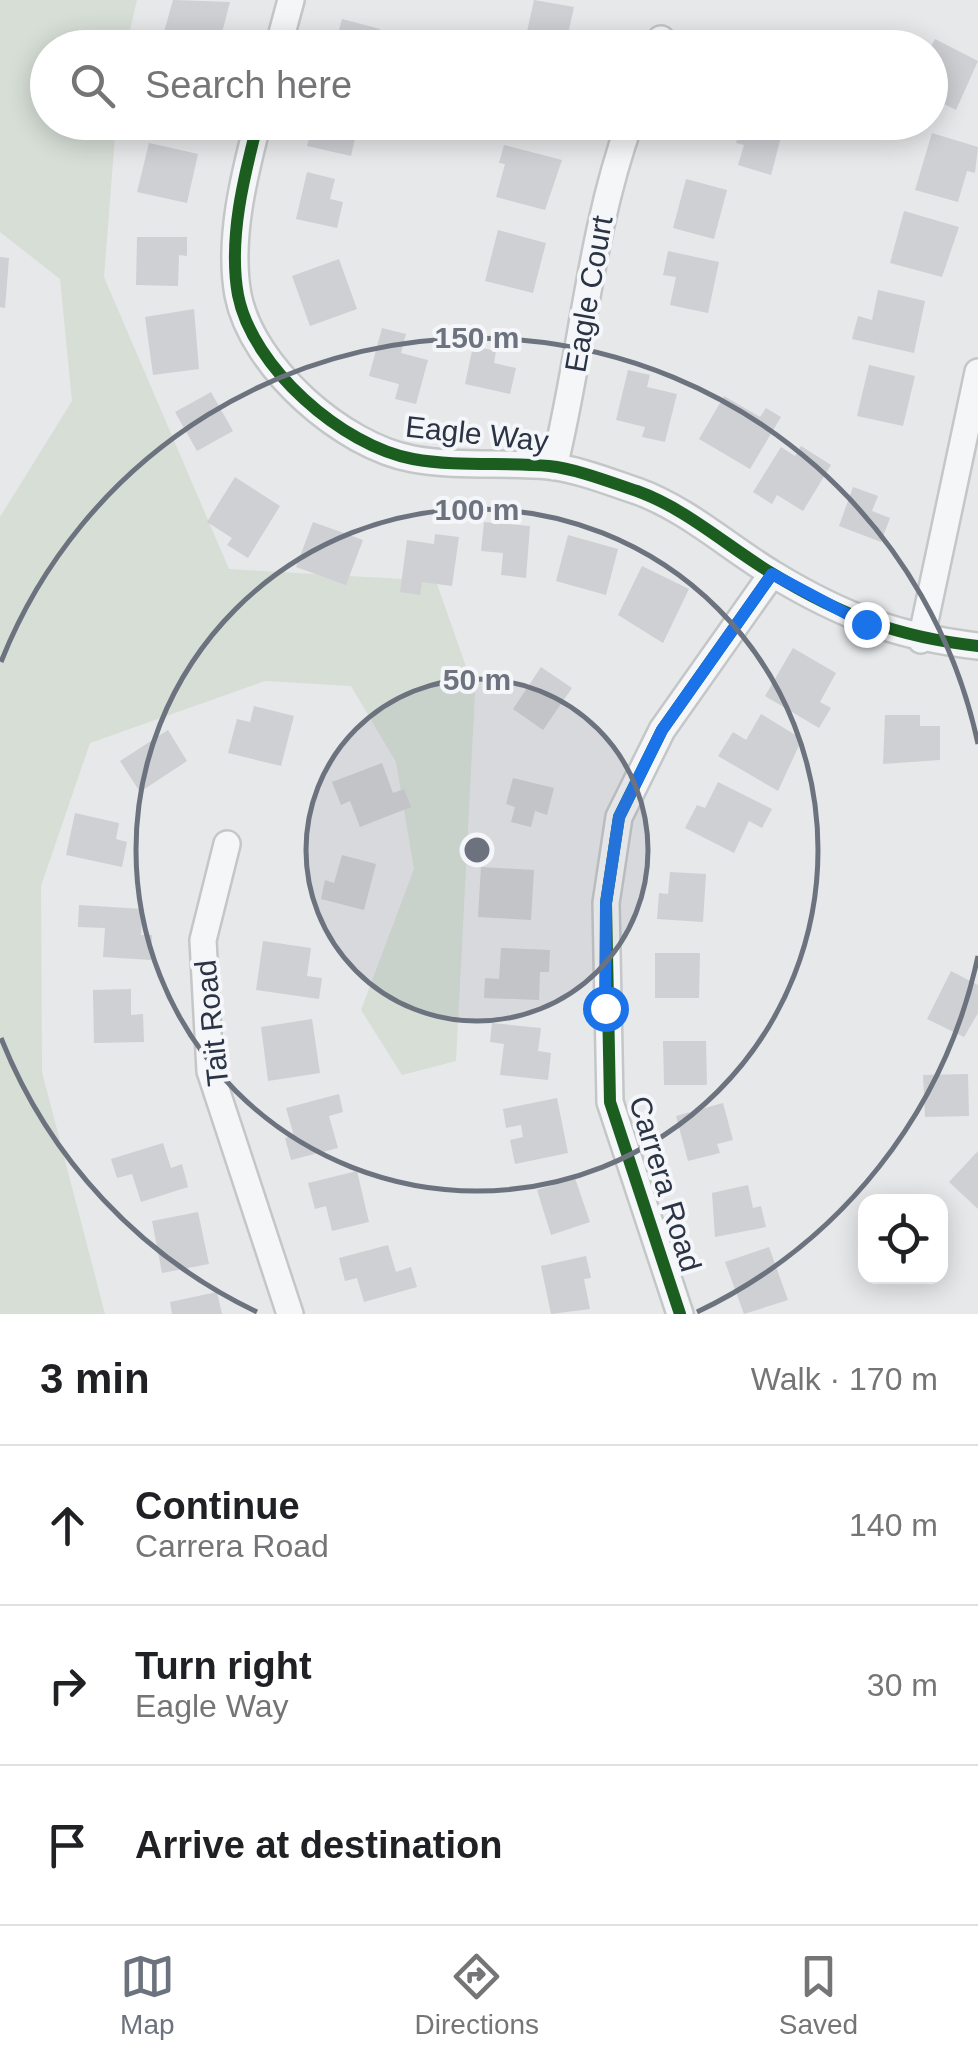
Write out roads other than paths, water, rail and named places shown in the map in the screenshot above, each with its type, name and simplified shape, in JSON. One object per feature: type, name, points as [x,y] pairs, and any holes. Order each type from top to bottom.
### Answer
[{"type":"street","points":[[283,30],[291,0]]},
{"type":"street","name":"Eagle Way","points":[[254,140],[237,226],[238,296],[258,342],[303,401],[353,436],[411,459],[554,466],[640,492],[708,530],[772,574],[866,624],[921,640],[978,646]]},
{"type":"street","name":"Eagle Court","points":[[554,466],[575,380],[608,182],[623,140]]},
{"type":"street","points":[[921,640],[978,372]]},
{"type":"street","name":"Carrera Road","points":[[680,1314],[610,1102],[606,903],[619,817],[662,730],[772,574]]},
{"type":"street","name":"Tait Road","points":[[227,844],[203,940],[210,1071],[290,1314]]}]
